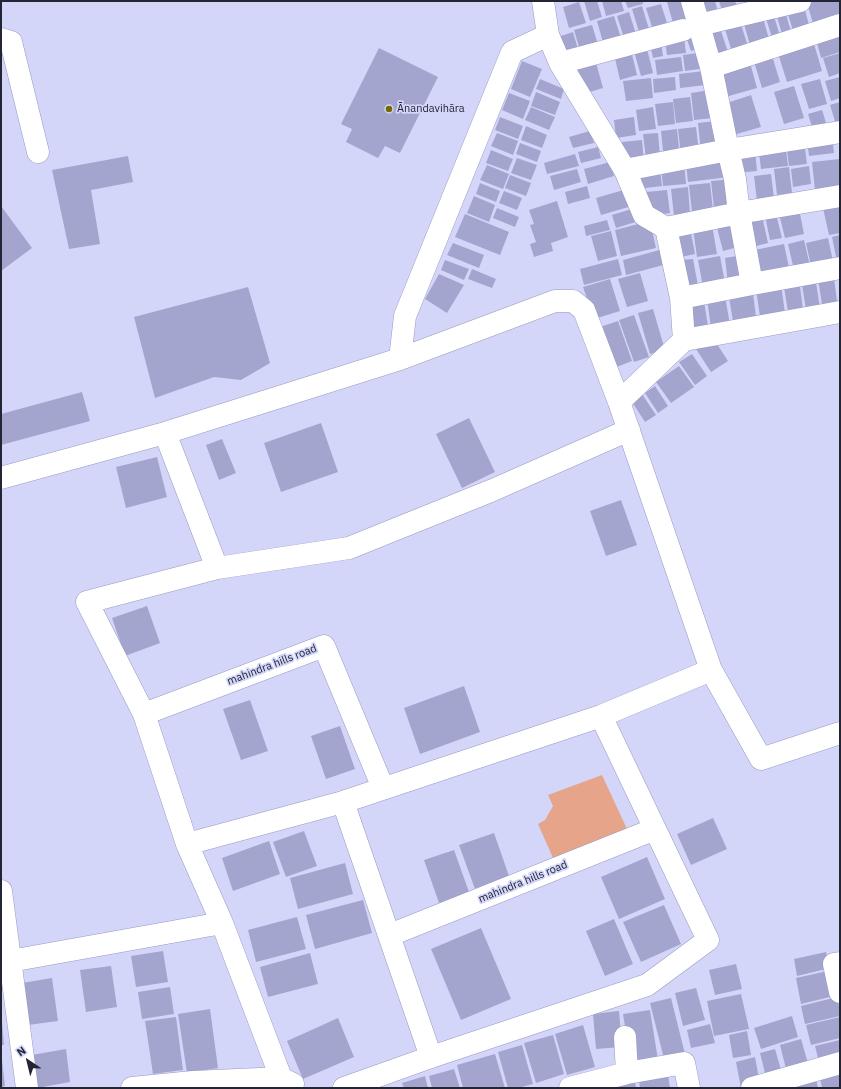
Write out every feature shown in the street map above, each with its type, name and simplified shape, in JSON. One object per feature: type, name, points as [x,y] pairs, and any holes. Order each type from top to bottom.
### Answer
[{"type":"street","points":[[543,1],[548,35],[560,63],[625,170],[644,216],[666,228],[739,213],[840,196]]},
{"type":"street","points":[[692,1],[691,27],[711,67],[728,150],[736,180],[739,213],[752,284]]},
{"type":"street","points":[[560,63],[691,27],[800,1]]},
{"type":"street","points":[[711,67],[840,25]]},
{"type":"street","points":[[400,359],[406,316],[512,52],[548,35]]},
{"type":"street","points":[[1,39],[11,42],[38,152]]},
{"type":"street","points":[[625,170],[728,150],[840,132]]},
{"type":"street","points":[[666,228],[681,298],[684,340]]},
{"type":"street","points":[[681,298],[840,268]]},
{"type":"street","points":[[1,478],[165,433],[400,359],[555,301],[573,301],[584,310],[619,402],[711,670],[761,760],[840,733]]},
{"type":"street","points":[[619,402],[684,340],[840,312]]},
{"type":"street","points":[[140,1088],[194,1085],[289,1085],[222,923],[187,844],[144,714],[87,602],[217,568],[348,548],[493,490],[629,430]]},
{"type":"street","points":[[165,433],[217,568]]},
{"type":"street","name":"mahindra hills road","points":[[144,714],[324,646],[383,788]]},
{"type":"street","points":[[187,844],[343,802],[601,716],[711,670]]},
{"type":"street","points":[[344,1088],[430,1056],[647,985],[708,940],[601,716]]},
{"type":"street","points":[[343,802],[430,1056]]},
{"type":"street","name":"mahindra hills road","points":[[390,936],[655,829]]},
{"type":"street","points":[[1,891],[27,1088]]},
{"type":"street","points":[[10,961],[222,923]]},
{"type":"street","points":[[840,963],[834,964],[840,992]]},
{"type":"street","points":[[625,1037],[627,1073]]},
{"type":"street","points":[[570,1088],[627,1073],[684,1063],[689,1088]]},
{"type":"street","points":[[752,1088],[840,1063]]},
{"type":"shaded area","points":[[602,775],[627,829],[553,858],[538,824],[545,820],[553,806],[548,795]]},
{"type":"building","points":[[584,1],[597,1],[602,17],[590,21]]},
{"type":"building","points":[[602,1],[621,1],[624,11],[606,16]]},
{"type":"building","points":[[625,1],[643,1],[643,4],[628,8]]},
{"type":"building","points":[[691,1],[697,23],[675,30],[667,2]]},
{"type":"building","points":[[697,1],[715,1],[720,19],[703,24]]},
{"type":"building","points":[[719,1],[735,1],[738,10],[723,14]]},
{"type":"building","points":[[814,1],[840,1],[840,22],[815,30],[807,3]]},
{"type":"building","points":[[579,2],[586,23],[569,28],[563,7]]},
{"type":"building","points":[[803,3],[811,32],[795,37],[786,8]]},
{"type":"building","points":[[661,4],[667,23],[652,27],[646,8]]},
{"type":"building","points":[[642,6],[649,29],[639,32],[632,9]]},
{"type":"building","points":[[785,11],[792,35],[783,38],[776,13]]},
{"type":"building","points":[[629,12],[636,34],[624,38],[617,16]]},
{"type":"building","points":[[773,13],[781,39],[773,41],[765,15]]},
{"type":"building","points":[[614,16],[622,41],[604,46],[597,21]]},
{"type":"building","points":[[763,18],[771,46],[752,52],[744,24]]},
{"type":"building","points":[[740,21],[749,50],[733,55],[724,26]]},
{"type":"building","points":[[592,25],[600,51],[582,57],[574,30]]},
{"type":"building","points":[[840,27],[840,52],[821,58],[815,35]]},
{"type":"building","points":[[720,28],[730,58],[718,62],[709,31]]},
{"type":"building","points":[[684,31],[703,47],[691,51]]},
{"type":"building","points":[[573,32],[580,56],[562,61],[555,38]]},
{"type":"building","points":[[660,37],[663,56],[653,58],[649,39]]},
{"type":"building","points":[[684,37],[686,53],[667,55],[665,40]]},
{"type":"building","points":[[812,37],[822,71],[787,82],[776,47]]},
{"type":"building","points":[[645,41],[653,73],[641,76],[632,44]]},
{"type":"building","points":[[630,46],[637,75],[620,80],[613,50]]},
{"type":"building","points":[[379,48],[438,77],[400,153],[385,146],[378,158],[346,142],[352,129],[341,124]]},
{"type":"building","points":[[705,52],[707,68],[685,71],[683,55]]},
{"type":"building","points":[[771,52],[780,82],[762,88],[753,58]]},
{"type":"building","points":[[840,53],[840,73],[829,77],[823,58]]},
{"type":"building","points":[[681,57],[683,71],[657,75],[655,60]]},
{"type":"building","points":[[595,59],[603,88],[583,94],[575,66]]},
{"type":"building","points":[[749,59],[757,88],[722,98],[714,69]]},
{"type":"building","points":[[522,61],[542,69],[530,97],[511,89]]},
{"type":"building","points":[[704,71],[706,85],[680,88],[679,74]]},
{"type":"building","points":[[675,77],[676,90],[654,93],[653,79]]},
{"type":"building","points":[[840,77],[840,98],[831,101],[825,81]]},
{"type":"building","points":[[651,78],[653,98],[626,101],[623,81]]},
{"type":"building","points":[[540,79],[564,89],[561,99],[536,89]]},
{"type":"building","points":[[820,79],[827,104],[809,109],[801,84]]},
{"type":"building","points":[[794,86],[804,118],[784,124],[774,92]]},
{"type":"building","points":[[710,90],[713,118],[694,120],[691,93]]},
{"type":"building","points":[[536,92],[560,102],[555,115],[531,106]]},
{"type":"building","points":[[509,93],[530,101],[523,119],[502,110]]},
{"type":"building","points":[[751,95],[761,127],[730,136],[721,105]]},
{"type":"building","points":[[690,97],[693,121],[676,123],[673,99]]},
{"type":"building","points":[[673,102],[675,124],[658,126],[655,104]]},
{"type":"building","points":[[840,102],[840,130],[838,131],[830,105]]},
{"type":"building","points":[[531,107],[555,117],[549,130],[525,120]]},
{"type":"building","points":[[653,107],[656,129],[639,131],[636,110]]},
{"type":"building","points":[[822,110],[828,129],[814,133],[808,114]]},
{"type":"building","points":[[500,117],[523,126],[518,139],[495,130]]},
{"type":"building","points":[[634,117],[636,135],[616,138],[614,120]]},
{"type":"building","points":[[716,121],[720,149],[701,152],[698,123]]},
{"type":"building","points":[[526,126],[547,135],[542,148],[521,140]]},
{"type":"building","points":[[696,127],[699,152],[681,155],[678,129]]},
{"type":"building","points":[[677,129],[680,158],[664,160],[661,131]]},
{"type":"building","points":[[590,131],[594,143],[573,148],[569,137]]},
{"type":"building","points":[[497,133],[518,141],[513,155],[491,146]]},
{"type":"building","points":[[658,133],[660,157],[646,159],[643,134]]},
{"type":"building","points":[[832,137],[834,153],[809,156],[807,140]]},
{"type":"building","points":[[642,140],[644,162],[624,164],[622,142]]},
{"type":"building","points":[[804,141],[807,164],[789,166],[786,143]]},
{"type":"building","points":[[785,142],[788,166],[761,169],[758,145]]},
{"type":"building","points":[[520,143],[541,151],[537,162],[516,154]]},
{"type":"building","points":[[598,147],[601,158],[581,163],[578,152]]},
{"type":"building","points":[[755,149],[757,171],[735,173],[733,152]]},
{"type":"building","points":[[491,150],[513,159],[508,171],[486,163]]},
{"type":"building","points":[[575,154],[579,166],[547,174],[544,163]]},
{"type":"building","points":[[128,156],[133,182],[91,190],[100,244],[69,249],[52,170]]},
{"type":"building","points":[[727,157],[729,177],[688,182],[686,162]]},
{"type":"building","points":[[517,158],[537,165],[531,180],[511,173]]},
{"type":"building","points":[[840,159],[840,188],[815,190],[812,162]]},
{"type":"building","points":[[610,162],[614,176],[588,184],[584,169]]},
{"type":"building","points":[[684,163],[686,184],[663,186],[661,166]]},
{"type":"building","points":[[487,165],[509,174],[503,189],[480,180]]},
{"type":"building","points":[[809,166],[811,184],[793,187],[791,169]]},
{"type":"building","points":[[789,167],[792,193],[777,195],[774,169]]},
{"type":"building","points":[[577,169],[581,182],[554,190],[550,176]]},
{"type":"building","points":[[660,170],[662,186],[637,189],[636,173]]},
{"type":"building","points":[[771,174],[774,198],[757,201],[754,176]]},
{"type":"building","points":[[510,175],[531,183],[526,196],[505,188]]},
{"type":"building","points":[[734,179],[737,205],[714,208],[711,181]]},
{"type":"building","points":[[480,183],[500,191],[496,202],[476,194]]},
{"type":"building","points":[[710,183],[713,210],[692,212],[689,185]]},
{"type":"building","points":[[587,186],[590,198],[568,204],[565,192]]},
{"type":"building","points":[[688,187],[690,214],[674,216],[671,189]]},
{"type":"building","points":[[627,189],[632,206],[601,215],[596,198]]},
{"type":"building","points":[[667,190],[670,213],[648,216],[646,192]]},
{"type":"building","points":[[504,191],[522,198],[517,210],[499,203]]},
{"type":"building","points":[[474,196],[495,205],[489,222],[467,213]]},
{"type":"building","points":[[557,201],[568,237],[551,243],[553,251],[534,257],[530,244],[536,242],[530,225],[534,224],[529,210]]},
{"type":"building","points":[[840,204],[840,233],[829,235],[823,208]]},
{"type":"building","points":[[1,206],[32,248],[1,271]]},
{"type":"building","points":[[638,207],[642,220],[616,228],[612,215]]},
{"type":"building","points":[[497,208],[519,217],[515,227],[493,218]]},
{"type":"building","points":[[799,209],[804,234],[785,238],[779,214]]},
{"type":"building","points":[[465,214],[509,232],[500,255],[455,237]]},
{"type":"building","points":[[776,214],[782,238],[770,240],[765,216]]},
{"type":"building","points":[[762,216],[768,243],[748,248],[742,220]]},
{"type":"building","points":[[735,219],[742,246],[723,251],[716,224]]},
{"type":"building","points":[[607,220],[610,230],[586,236],[584,226]]},
{"type":"building","points":[[650,221],[656,248],[621,256],[615,230]]},
{"type":"building","points":[[712,225],[717,254],[697,257],[693,229]]},
{"type":"building","points":[[690,228],[695,254],[681,257],[676,232]]},
{"type":"building","points":[[611,231],[617,256],[598,261],[591,236]]},
{"type":"building","points":[[840,235],[840,261],[837,262],[832,237]]},
{"type":"building","points":[[828,238],[833,261],[811,266],[806,243]]},
{"type":"building","points":[[804,240],[810,266],[794,270],[788,244]]},
{"type":"building","points":[[453,243],[484,255],[479,268],[447,255]]},
{"type":"building","points":[[784,244],[790,272],[756,280],[750,251]]},
{"type":"building","points":[[663,249],[667,264],[626,275],[623,260]]},
{"type":"building","points":[[743,255],[747,281],[728,284],[725,258]]},
{"type":"building","points":[[720,256],[725,283],[703,287],[698,260]]},
{"type":"building","points":[[618,259],[622,275],[584,285],[580,269]]},
{"type":"building","points":[[693,259],[699,291],[687,293],[682,260]]},
{"type":"building","points":[[445,260],[469,269],[464,280],[441,270]]},
{"type":"building","points":[[472,269],[496,279],[492,288],[468,279]]},
{"type":"building","points":[[833,270],[838,309],[823,311],[817,272]]},
{"type":"building","points":[[640,273],[648,301],[627,307],[618,279]]},
{"type":"building","points":[[439,274],[464,285],[447,313],[425,299]]},
{"type":"building","points":[[815,276],[820,308],[806,310],[801,278]]},
{"type":"building","points":[[610,279],[620,311],[594,319],[583,287]]},
{"type":"building","points":[[799,279],[803,310],[788,312],[783,281]]},
{"type":"building","points":[[781,285],[785,313],[760,317],[756,289]]},
{"type":"building","points":[[248,287],[270,363],[241,380],[214,377],[155,398],[134,317]]},
{"type":"building","points":[[753,293],[756,317],[733,321],[729,297]]},
{"type":"building","points":[[725,296],[730,325],[711,328],[707,299]]},
{"type":"building","points":[[704,301],[708,326],[691,328],[688,303]]},
{"type":"building","points":[[653,309],[665,350],[650,354],[638,313]]},
{"type":"building","points":[[634,315],[649,357],[634,362],[619,320]]},
{"type":"building","points":[[618,321],[632,361],[614,368],[600,327]]},
{"type":"building","points":[[713,338],[728,361],[711,372],[696,349]]},
{"type":"building","points":[[692,354],[707,376],[695,385],[679,362]]},
{"type":"building","points":[[679,366],[694,387],[671,403],[656,382]]},
{"type":"building","points":[[655,386],[668,406],[658,413],[645,393]]},
{"type":"building","points":[[82,392],[90,421],[1,445],[1,414]]},
{"type":"building","points":[[642,394],[656,415],[645,422],[632,402]]},
{"type":"building","points":[[469,418],[495,472],[462,488],[436,434]]},
{"type":"building","points":[[321,423],[338,472],[281,492],[264,443]]},
{"type":"building","points":[[222,439],[236,473],[219,480],[206,445]]},
{"type":"building","points":[[157,457],[167,497],[126,508],[116,467]]},
{"type":"building","points":[[621,500],[637,545],[606,556],[590,511]]},
{"type":"building","points":[[147,606],[160,643],[125,656],[112,618]]},
{"type":"building","points":[[464,686],[480,732],[420,754],[404,708]]},
{"type":"building","points":[[250,700],[268,751],[241,760],[223,709]]},
{"type":"building","points":[[340,726],[355,769],[326,779],[311,736]]},
{"type":"building","points":[[713,818],[727,849],[691,865],[677,834]]},
{"type":"building","points":[[304,831],[317,866],[286,877],[273,842]]},
{"type":"building","points":[[494,833],[509,876],[475,889],[459,845]]},
{"type":"building","points":[[269,841],[280,874],[233,891],[222,858]]},
{"type":"building","points":[[454,850],[469,892],[439,903],[424,860]]},
{"type":"building","points":[[647,857],[665,899],[619,919],[601,877]]},
{"type":"building","points":[[345,863],[353,894],[298,909],[290,878]]},
{"type":"building","points":[[363,900],[372,933],[315,949],[306,915]]},
{"type":"building","points":[[664,905],[681,944],[641,962],[623,922]]},
{"type":"building","points":[[297,917],[306,949],[256,962],[248,930]]},
{"type":"building","points":[[614,919],[633,964],[605,976],[586,931]]},
{"type":"building","points":[[481,928],[511,999],[461,1020],[431,949]]},
{"type":"building","points":[[163,951],[168,982],[136,987],[131,956]]},
{"type":"building","points":[[826,952],[830,968],[797,976],[794,959]]},
{"type":"building","points":[[310,953],[318,984],[268,997],[260,967]]},
{"type":"building","points":[[736,964],[742,989],[715,995],[709,970]]},
{"type":"building","points":[[111,966],[117,1007],[86,1012],[80,970]]},
{"type":"building","points":[[832,970],[838,995],[801,1004],[796,978]]},
{"type":"building","points":[[52,978],[58,1021],[28,1025],[22,983]]},
{"type":"building","points":[[170,987],[174,1014],[142,1019],[138,992]]},
{"type":"building","points":[[696,988],[705,1020],[683,1026],[675,993]]},
{"type":"building","points":[[741,994],[749,1029],[714,1036],[707,1001]]},
{"type":"building","points":[[837,997],[840,1016],[805,1024],[801,1006]]},
{"type":"building","points":[[671,998],[686,1058],[665,1063],[650,1003]]},
{"type":"building","points":[[210,1009],[218,1068],[187,1073],[178,1014]]},
{"type":"building","points":[[650,1010],[658,1060],[631,1064],[623,1014]]},
{"type":"building","points":[[619,1011],[622,1047],[596,1049],[593,1014]]},
{"type":"building","points":[[792,1016],[798,1037],[761,1049],[754,1028]]},
{"type":"building","points":[[176,1017],[183,1070],[153,1074],[145,1021]]},
{"type":"building","points":[[840,1017],[840,1038],[811,1045],[806,1025]]},
{"type":"building","points":[[338,1018],[354,1057],[303,1079],[287,1041]]},
{"type":"building","points":[[2,1022],[4,1045],[1,1045]]},
{"type":"building","points":[[710,1024],[715,1043],[691,1048],[687,1030]]},
{"type":"building","points":[[583,1025],[595,1067],[567,1075],[555,1034]]},
{"type":"building","points":[[747,1031],[751,1055],[733,1058],[729,1035]]},
{"type":"building","points":[[553,1035],[564,1074],[536,1083],[524,1043]]},
{"type":"building","points":[[801,1039],[809,1067],[787,1073],[780,1045]]},
{"type":"building","points":[[840,1040],[840,1061],[820,1066],[815,1046]]},
{"type":"building","points":[[522,1045],[533,1084],[518,1088],[508,1088],[498,1052]]},
{"type":"building","points":[[66,1049],[70,1082],[37,1088],[32,1055]]},
{"type":"building","points":[[775,1049],[783,1077],[767,1081],[760,1053]]},
{"type":"building","points":[[495,1054],[505,1088],[463,1088],[457,1065]]},
{"type":"building","points":[[755,1057],[760,1084],[741,1088],[736,1062]]},
{"type":"building","points":[[1,1060],[5,1086],[1,1087]]},
{"type":"building","points":[[840,1067],[840,1088],[822,1088],[819,1071]]},
{"type":"building","points":[[454,1069],[460,1088],[432,1088],[429,1076]]},
{"type":"building","points":[[815,1074],[818,1088],[789,1088]]},
{"type":"building","points":[[668,1075],[670,1088],[640,1088],[639,1081]]},
{"type":"building","points":[[425,1076],[428,1088],[404,1088],[402,1083]]},
{"type":"building","points":[[635,1082],[636,1088],[610,1088]]},
{"type":"place","name":"Ānandavihāra","points":[[389,109]]}]
